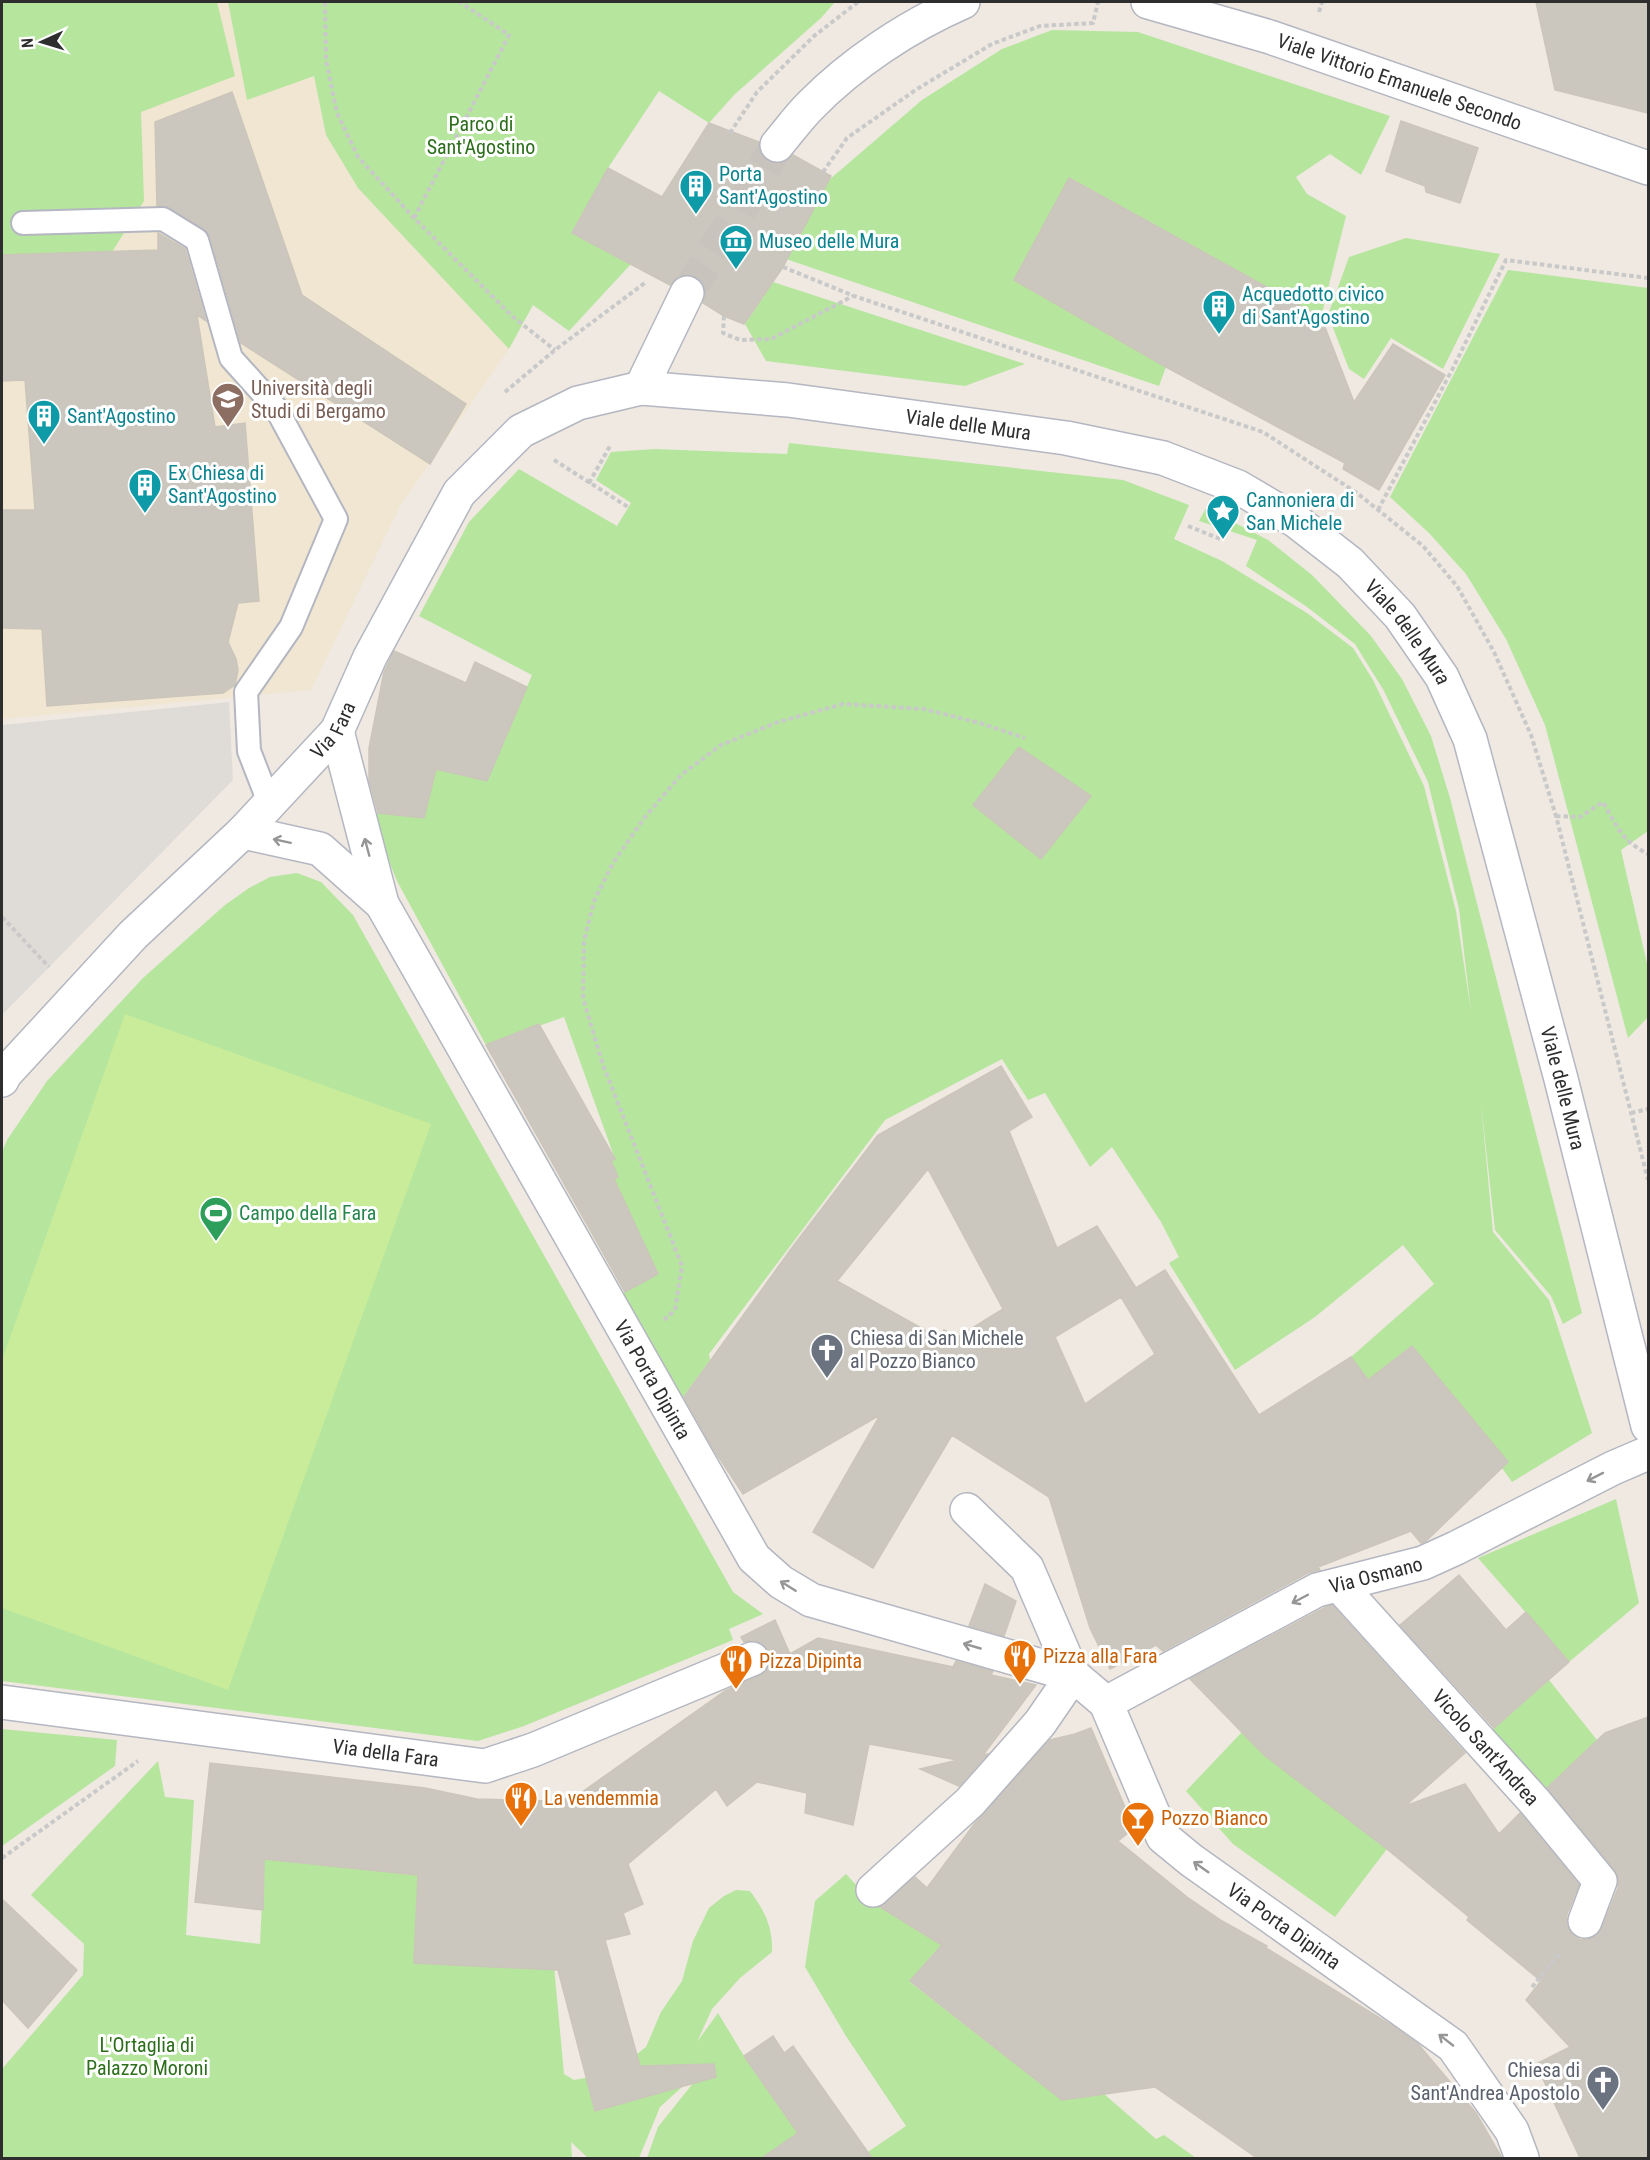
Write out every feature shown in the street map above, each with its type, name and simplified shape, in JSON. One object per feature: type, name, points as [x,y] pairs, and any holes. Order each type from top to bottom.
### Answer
[{"type":"street","points":[[777,145],[809,106],[841,79],[908,29],[936,13],[963,2]]},
{"type":"street","name":"Viale Vittorio Emanuele Secondo","points":[[1148,2],[1270,37],[1648,168]]},
{"type":"street","points":[[641,388],[687,293]]},
{"type":"street","name":"Via Fara","points":[[2,1080],[133,935],[270,806],[337,731],[370,657],[459,493],[521,431],[578,403],[641,388]]},
{"type":"street","name":"Viale delle Mura","points":[[641,388],[799,402],[1066,438],[1163,458],[1238,487],[1296,521],[1350,563],[1400,616],[1442,677],[1470,739],[1558,1068],[1648,1426]]},
{"type":"street","name":"Via Porta Dipinta","points":[[337,731],[382,904],[754,1558],[781,1582],[811,1600],[1073,1675],[1106,1702],[1163,1837],[1191,1860],[1453,2046],[1512,2132],[1522,2158]]},
{"type":"street","name":"Via Porta Dipinta","points":[[243,832],[320,849],[382,904]]},
{"type":"street","name":"Via Osmano","points":[[1106,1702],[1317,1590],[1423,1563],[1613,1468],[1648,1453]]},
{"type":"street","points":[[873,1890],[970,1802],[1040,1723],[1073,1675],[1027,1568],[967,1510]]},
{"type":"street","name":"Vicolo Sant'Andrea","points":[[1339,1585],[1528,1794],[1600,1881],[1585,1921]]},
{"type":"street","name":"Via della Fara","points":[[2,1702],[484,1766],[532,1750],[752,1659]]},
{"type":"lane","points":[[23,223],[163,219],[197,240],[231,358],[276,408],[336,519],[291,627],[246,692],[249,751],[270,806]]},
{"type":"path","points":[[326,2],[326,60],[337,113],[358,158],[513,317],[555,350]]},
{"type":"path","points":[[414,218],[509,34],[460,2]]},
{"type":"path","points":[[730,133],[757,92],[814,36],[858,2]]},
{"type":"path","points":[[823,172],[847,138],[917,89],[992,44],[1040,26],[1093,23],[1098,2]]},
{"type":"path","points":[[1378,510],[1452,370],[1506,260],[1648,278]]},
{"type":"path","points":[[783,267],[854,296],[1263,432],[1357,493],[1423,546],[1457,586],[1494,651],[1531,735],[1556,816],[1648,1180]]},
{"type":"path","points":[[724,316],[723,333],[740,340],[771,339],[854,296]]},
{"type":"path","points":[[589,483],[610,446]]},
{"type":"path","points":[[548,457],[628,507]]},
{"type":"path","points":[[1188,526],[1223,540]]},
{"type":"path","points":[[633,1344],[675,1310],[682,1266],[603,1065],[583,998],[584,941],[594,901],[613,862],[645,817],[681,775],[721,745],[778,722],[843,704],[924,709],[980,723],[1024,738]]},
{"type":"path","points":[[1556,816],[1580,817],[1603,802],[1624,838],[1648,854]]},
{"type":"path","points":[[2,917],[53,972]]},
{"type":"path","points":[[1631,1113],[1648,1109]]},
{"type":"path","points":[[2,1858],[146,1756]]},
{"type":"shaded area","name":"Università degli Studi di Bergamo","points":[[2,2],[228,2],[247,99],[314,76],[326,135],[358,188],[509,349],[400,506],[311,690],[2,719]]},
{"type":"shaded area","points":[[229,702],[233,780],[2,1015],[2,725]]},
{"type":"green space","points":[[2,2],[217,2],[235,76],[141,112],[144,201],[112,252],[2,255]]},
{"type":"green space","name":"Parco di Sant'Agostino","points":[[228,2],[835,2],[821,18],[734,95],[709,123],[659,91],[608,168],[572,232],[631,264],[569,331],[533,305],[509,349],[358,188],[326,135],[314,76],[247,100]]},
{"type":"green space","points":[[1052,30],[1138,32],[1390,116],[1361,175],[1330,154],[1296,177],[1307,194],[1346,216],[1321,317],[1070,178],[1015,280],[1166,367],[1159,386],[786,259],[829,180],[922,100],[1002,49]]},
{"type":"green space","points":[[1406,238],[1500,254],[1443,369],[1391,338],[1364,379],[1349,369],[1328,315],[1349,257]]},
{"type":"green space","points":[[1508,270],[1648,288],[1648,831],[1621,850],[1648,968],[1648,1017],[1628,1038],[1545,725],[1506,639],[1466,574],[1429,533],[1390,497]]},
{"type":"green space","points":[[773,282],[1025,364],[965,386],[766,361],[745,324]]},
{"type":"green space","points":[[789,443],[1123,480],[1189,505],[1174,539],[1222,561],[1307,613],[1353,648],[1373,680],[1424,786],[1456,911],[1471,1012],[1459,909],[1428,782],[1384,691],[1355,644],[1307,607],[1246,566],[1257,540],[1199,521],[1206,508],[1268,540],[1312,575],[1371,636],[1402,679],[1431,736],[1450,798],[1582,1313],[1563,1324],[1551,1296],[1495,1230],[1481,1103],[1493,1232],[1549,1300],[1592,1433],[1512,1482],[1502,1468],[1508,1462],[1412,1346],[1368,1380],[1351,1357],[1434,1284],[1403,1245],[1315,1317],[1235,1370],[1169,1263],[1179,1257],[1161,1222],[1112,1147],[1090,1167],[1045,1093],[1028,1100],[1002,1059],[885,1120],[709,1354],[710,1360],[681,1400],[623,1293],[658,1274],[614,1179],[618,1177],[611,1161],[615,1159],[564,1017],[486,1045],[397,881],[369,812],[424,818],[436,769],[487,780],[532,675],[419,616],[469,522],[519,469],[617,526],[631,503],[596,480],[611,452],[655,449],[787,454]]},
{"type":"green space","points":[[297,873],[321,882],[353,915],[733,1592],[763,1614],[729,1629],[733,1640],[524,1726],[478,1741],[2,1681],[2,1152],[7,1140],[47,1081],[143,978],[225,905],[249,888],[270,877]]},
{"type":"green space","name":"Campo della Fara","points":[[125,1014],[431,1124],[228,1690],[2,1608],[2,1360]]},
{"type":"green space","points":[[1616,1499],[1639,1603],[1569,1662],[1478,1558]]},
{"type":"green space","points":[[1549,1680],[1597,1740],[1537,1798],[1484,1737]]},
{"type":"green space","points":[[2,1729],[117,1740],[115,1766],[2,1846]]},
{"type":"green space","points":[[1242,1732],[1387,1849],[1335,1917],[1233,1844],[1186,1791]]},
{"type":"green space","name":"L'Ortaglia di Palazzo Moroni","points":[[158,1761],[165,1797],[194,1800],[186,1935],[260,1944],[264,1859],[497,1885],[551,1934],[564,2074],[574,2080],[590,2077],[618,2061],[637,2054],[646,2047],[661,2012],[682,1981],[693,1941],[709,1908],[736,1890],[750,1891],[767,1920],[772,1952],[740,1978],[712,2009],[697,2042],[718,2013],[744,2056],[798,2133],[776,2149],[782,2158],[647,2158],[658,2127],[698,2077],[697,2068],[682,2087],[660,2107],[639,2158],[588,2158],[571,2142],[572,2158],[2,2158],[2,2069],[83,1975],[84,1944],[31,1895]]},
{"type":"green space","points":[[846,1874],[873,1903],[947,1948],[933,1954],[910,1982],[1062,2100],[1104,2094],[1156,2139],[1164,2135],[1196,2158],[859,2158],[906,2126],[846,2036],[805,1967],[815,1901]]},
{"type":"building","points":[[1536,2],[1648,2],[1648,113],[1555,90]]},
{"type":"building","points":[[232,92],[302,295],[466,404],[430,464],[241,343],[210,236],[204,229],[170,208],[157,206],[155,122]]},
{"type":"building","points":[[1401,121],[1478,148],[1460,203],[1426,192],[1425,186],[1386,171]]},
{"type":"building","name":"Porta Sant'Agostino","points":[[709,123],[759,142],[760,152],[766,160],[773,163],[784,162],[793,155],[831,176],[783,267],[744,324],[724,316],[703,303],[706,291],[703,283],[696,276],[685,274],[676,278],[670,285],[572,233],[608,168],[662,197]]},
{"type":"building","name":"Acquedotto civico di Sant'Agostino","points":[[1069,178],[1321,317],[1354,402],[1393,344],[1445,375],[1379,490],[1343,469],[1345,463],[1166,367],[1014,280]]},
{"type":"building","name":"Ex Chiesa di Sant'Agostino","points":[[158,233],[185,249],[206,321],[197,315],[215,427],[245,423],[259,601],[238,603],[228,642],[236,659],[238,670],[235,685],[223,693],[47,706],[42,629],[2,628],[2,510],[35,510],[25,380],[2,381],[2,255],[158,250]]},
{"type":"building","points":[[394,651],[466,683],[475,662],[527,687],[487,781],[436,769],[424,818],[378,813],[369,780],[369,748],[384,672]]},
{"type":"building","points":[[1019,747],[1091,796],[1041,859],[973,805]]},
{"type":"building","points":[[539,1024],[615,1159],[611,1161],[618,1177],[614,1179],[658,1274],[625,1292],[486,1045]]},
{"type":"building","points":[[1001,1066],[1032,1117],[1009,1131],[1057,1248],[1097,1226],[1136,1288],[1165,1270],[1259,1415],[1351,1357],[1368,1380],[1412,1346],[1508,1462],[1426,1541],[1421,1543],[1411,1531],[1318,1567],[1320,1570],[1308,1573],[1163,1651],[1156,1645],[1110,1669],[1090,1628],[1049,1497],[952,1435],[873,1568],[813,1532],[880,1415],[743,1494],[714,1450],[684,1397],[794,1245],[878,1135]],"holes":[[[928,1169],[1003,1309],[958,1337],[944,1330],[939,1338],[837,1281]],[[1121,1297],[1155,1354],[1085,1404],[1055,1337]]]},
{"type":"building","points":[[1459,1575],[1506,1630],[1526,1612],[1569,1662],[1494,1728],[1400,1625]]},
{"type":"building","points":[[985,1584],[1016,1601],[1004,1636],[969,1626]]},
{"type":"building","points":[[1332,1605],[1465,1753],[1405,1806],[1465,1784],[1499,1834],[1520,1813],[1579,1885],[1567,1914],[1566,1923],[1571,1933],[1579,1939],[1587,1940],[1596,1936],[1602,1928],[1618,1888],[1618,1877],[1614,1869],[1547,1788],[1605,1733],[1648,1717],[1648,2158],[1580,2158],[1536,2064],[1570,2047],[1526,2000],[1541,1981],[1467,1920],[1469,1917],[1387,1849],[1264,1755],[1190,1679]]},
{"type":"building","points":[[775,1620],[790,1654],[818,1638],[953,1667],[956,1661],[993,1671],[991,1675],[1036,1685],[983,1755],[988,1754],[959,1786],[920,1769],[958,1760],[869,1744],[853,1825],[805,1813],[807,1793],[757,1782],[727,1806],[716,1789],[628,1864],[643,1904],[623,1913],[630,1934],[605,1940],[640,2066],[714,2064],[716,2077],[595,2111],[558,1970],[414,1963],[418,1875],[264,1859],[263,1910],[195,1902],[210,1763],[425,1788],[477,1799],[551,1801],[575,1797],[725,1691],[766,1671],[770,1662],[769,1651],[763,1644],[754,1640],[744,1642],[741,1637]]},
{"type":"building","points":[[1091,1728],[1134,1828],[1118,1841],[1187,1897],[1222,1921],[1267,1946],[1266,1948],[1393,2026],[1419,2045],[1476,2113],[1502,2158],[1257,2158],[1155,2087],[1062,2100],[910,1981],[942,1945],[880,1907],[915,1877],[927,1888],[975,1823],[1050,1740]]},
{"type":"building","points":[[2,1899],[77,1970],[28,2028],[2,2000]]},
{"type":"building","points":[[773,2036],[784,2053],[793,2046],[872,2158],[762,2158],[798,2133],[744,2056]]},
{"type":"tunnel","points":[[687,293],[744,203],[777,145]]},
{"type":"place","name":"Porta Sant'Agostino","points":[[696,215]]},
{"type":"place","name":"Museo delle Mura","points":[[736,270]]},
{"type":"place","name":"Acquedotto civico di Sant'Agostino","points":[[1219,335]]},
{"type":"place","name":"Università degli Studi di Bergamo","points":[[228,428]]},
{"type":"place","name":"Sant'Agostino","points":[[44,445]]},
{"type":"place","name":"Ex Chiesa di Sant'Agostino","points":[[145,514]]},
{"type":"place","name":"Cannoniera di San Michele","points":[[1223,540]]},
{"type":"place","name":"Campo della Fara","points":[[216,1242]]},
{"type":"place","name":"Chiesa di San Michele al Pozzo Bianco","points":[[827,1379]]},
{"type":"place","name":"Pizza alla Fara","points":[[1020,1685]]},
{"type":"place","name":"Pizza Dipinta","points":[[736,1690]]},
{"type":"place","name":"La vendemmia","points":[[521,1827]]},
{"type":"place","name":"Pozzo Bianco","points":[[1138,1847]]},
{"type":"place","name":"Chiesa di Sant'Andrea Apostolo","points":[[1603,2111]]}]
